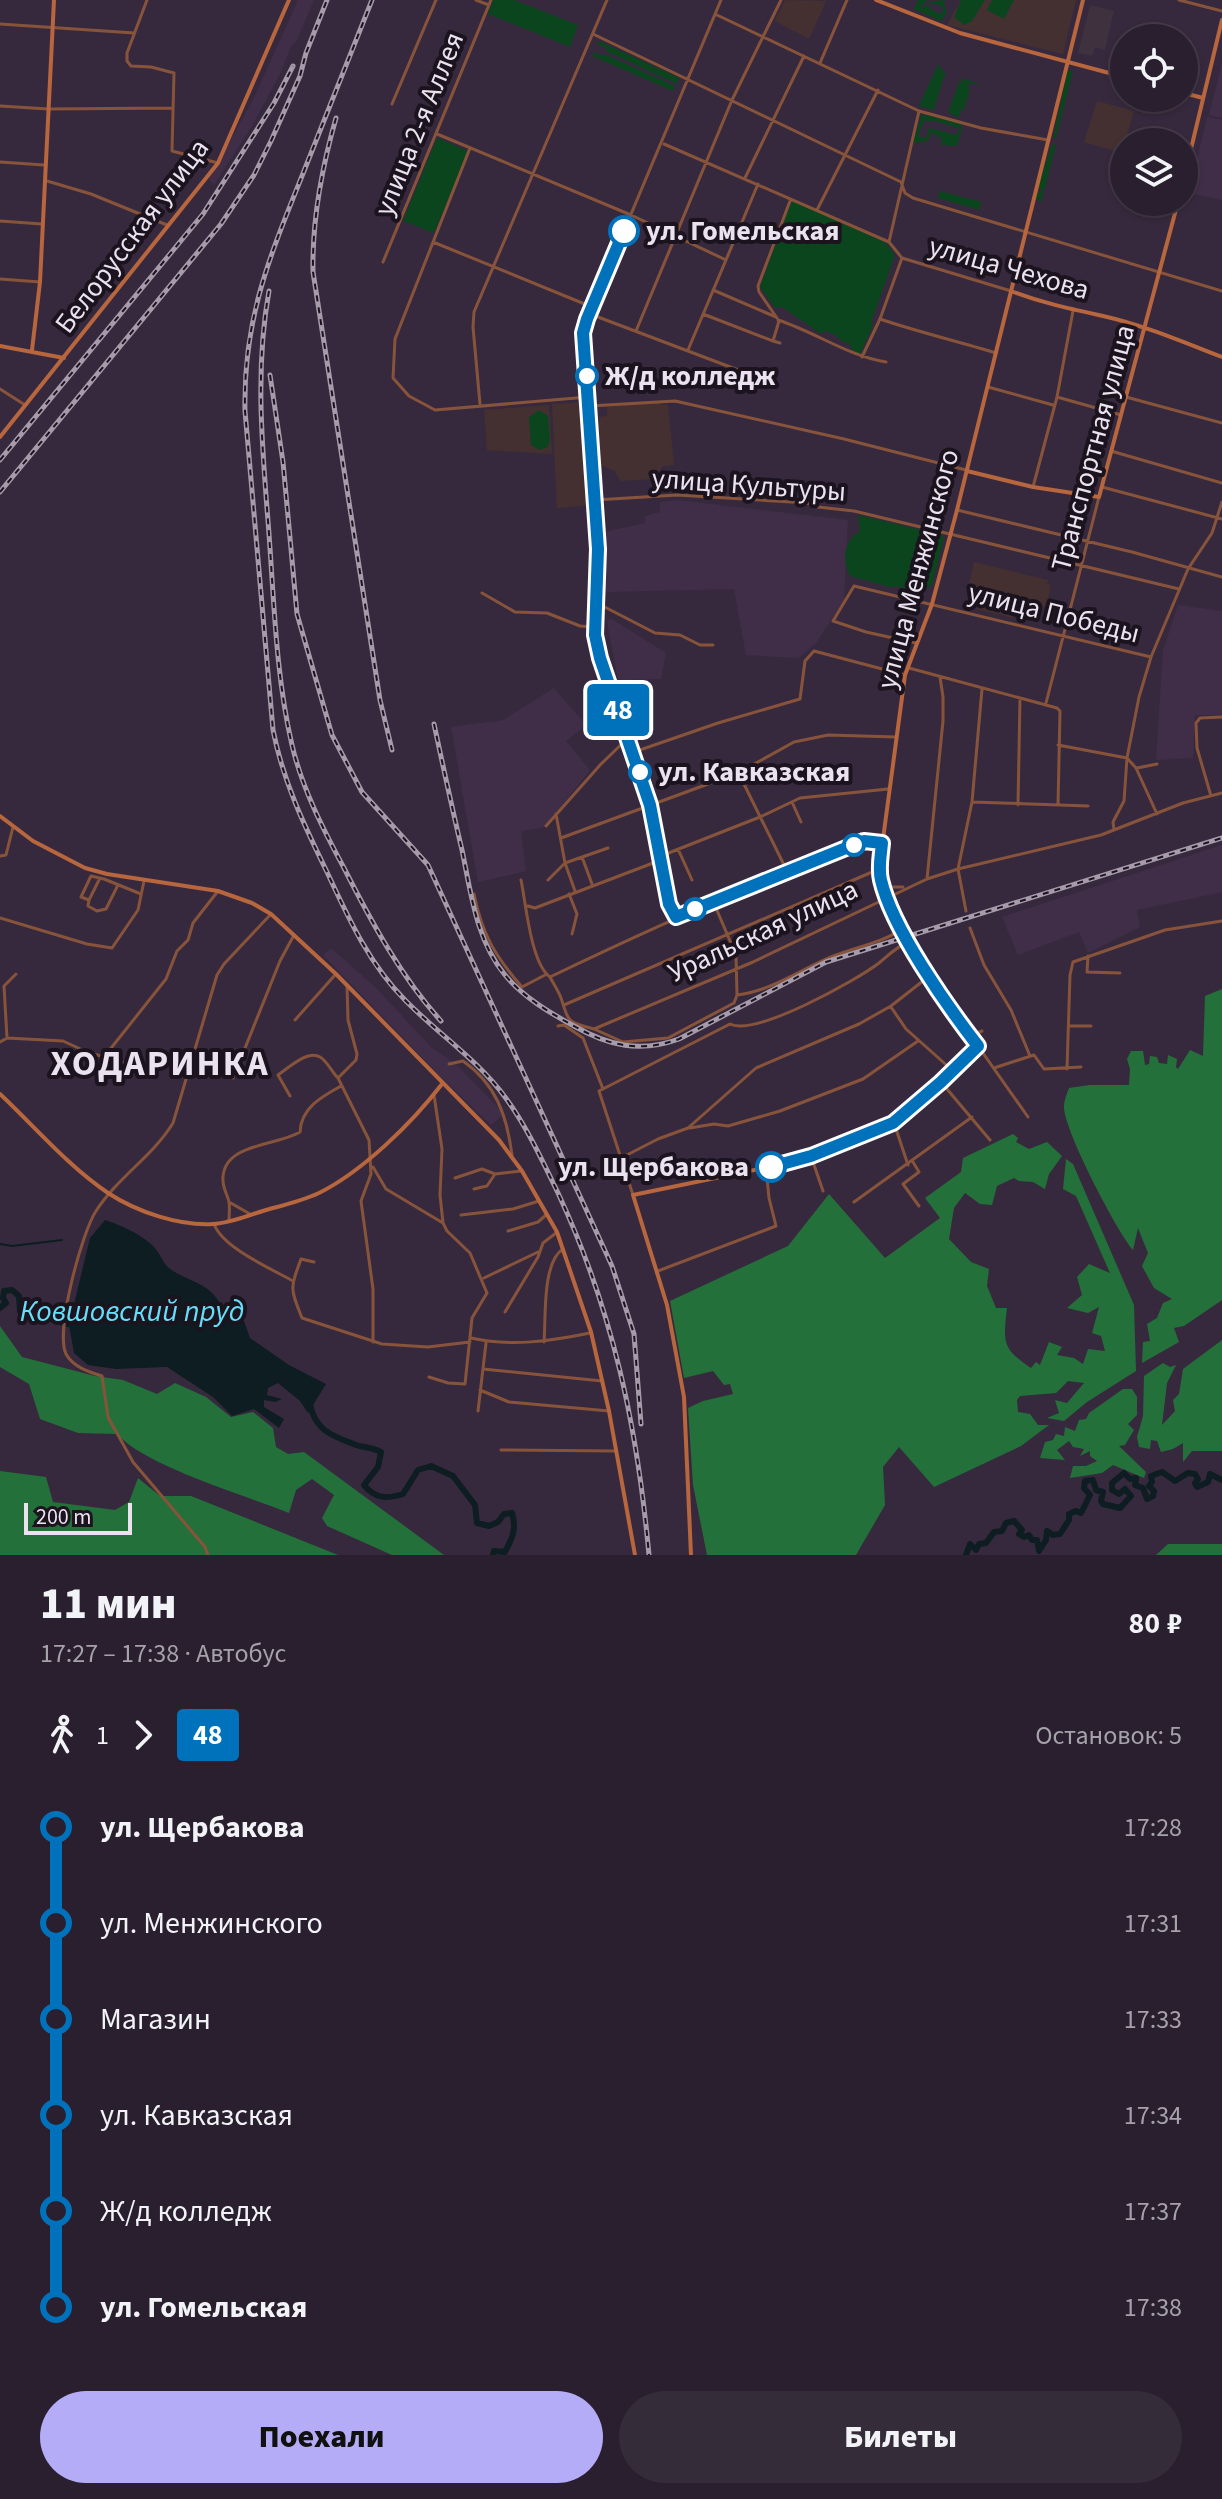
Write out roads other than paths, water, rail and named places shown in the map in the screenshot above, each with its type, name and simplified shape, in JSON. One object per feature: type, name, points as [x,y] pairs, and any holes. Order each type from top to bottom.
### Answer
[{"type":"street","points":[[32,350],[40,282],[54,0]]},
{"type":"street","points":[[147,0],[127,53],[127,61],[131,66],[174,73],[172,151],[218,163]]},
{"type":"street","name":"Белорусская улица","points":[[0,436],[218,163],[289,0]]},
{"type":"street","points":[[392,104],[436,0]]},
{"type":"street","points":[[476,0],[489,5]]},
{"type":"street","name":"улица 2-я Аллея","points":[[383,262],[491,0]]},
{"type":"street","points":[[590,397],[480,406],[473,318],[607,0]]},
{"type":"street","points":[[676,917],[669,904],[650,805],[596,646],[598,549],[590,397],[583,333],[721,0]]},
{"type":"street","points":[[636,331],[732,100],[781,0]]},
{"type":"street","points":[[820,63],[847,0]]},
{"type":"street","points":[[876,0],[960,33],[1110,73]]},
{"type":"street","name":"улица Менжинского","points":[[1028,1117],[930,976],[902,929],[879,869],[905,675],[932,604],[951,534],[1083,0]]},
{"type":"street","points":[[1179,0],[1222,11]]},
{"type":"street","points":[[715,14],[919,111],[981,128],[1048,140]]},
{"type":"street","points":[[1196,128],[1222,20]]},
{"type":"street","points":[[0,24],[134,33]]},
{"type":"street","points":[[593,34],[901,182],[905,193],[913,198],[1222,291]]},
{"type":"street","points":[[745,178],[804,56]]},
{"type":"street","points":[[817,210],[878,90]]},
{"type":"street","points":[[1198,97],[1203,98]]},
{"type":"street","points":[[0,106],[48,109],[173,108]]},
{"type":"street","points":[[889,242],[919,111]]},
{"type":"street","points":[[437,134],[631,215],[726,260]]},
{"type":"street","name":"улица Чехова","points":[[662,143],[889,242],[902,258],[1041,303],[1104,316],[1222,357]]},
{"type":"street","name":"улица 2-я Аллея","points":[[470,148],[395,339],[391,370],[396,384],[409,396],[435,410],[480,406]]},
{"type":"street","points":[[0,162],[46,165]]},
{"type":"street","points":[[45,181],[91,194],[167,225]]},
{"type":"street","points":[[688,351],[758,184]]},
{"type":"street","points":[[773,341],[778,319],[758,286],[791,199]]},
{"type":"street","name":"Транспортная улица","points":[[1045,703],[1174,216]]},
{"type":"street","points":[[0,221],[42,224]]},
{"type":"street","points":[[433,242],[592,307]]},
{"type":"street","points":[[862,357],[880,319],[902,258]]},
{"type":"street","points":[[0,279],[40,282]]},
{"type":"street","points":[[713,290],[806,329],[862,357],[886,362]]},
{"type":"street","points":[[1033,487],[1057,397],[1073,311]]},
{"type":"street","points":[[589,314],[762,379]]},
{"type":"street","points":[[703,314],[780,343]]},
{"type":"street","points":[[880,319],[996,353]]},
{"type":"street","points":[[0,346],[64,358]]},
{"type":"street","points":[[988,387],[1053,405]]},
{"type":"street","points":[[0,389],[25,405]]},
{"type":"street","points":[[1057,397],[1121,415]]},
{"type":"street","points":[[1126,397],[1222,423]]},
{"type":"street","points":[[590,406],[675,401],[844,439],[1033,487],[1099,497]]},
{"type":"street","points":[[1111,451],[1222,483]]},
{"type":"street","points":[[1102,487],[1222,519]]},
{"type":"street","name":"улица Культуры","points":[[595,500],[677,495],[807,503],[854,511],[1179,589]]},
{"type":"street","points":[[1114,831],[1113,822],[1124,801],[1127,758],[1139,697],[1151,657],[1188,569],[1212,533],[1222,502]]},
{"type":"street","points":[[957,510],[1222,577]]},
{"type":"street","name":"улица Победы","points":[[916,643],[833,621],[854,586],[1151,657]]},
{"type":"street","points":[[482,593],[515,612],[547,613],[580,626],[594,627]]},
{"type":"street","points":[[595,602],[655,633],[680,635],[700,645],[713,645]]},
{"type":"street","points":[[633,752],[800,699],[805,661],[814,651],[905,675]]},
{"type":"street","points":[[907,668],[1045,703],[1060,711],[1058,805]]},
{"type":"street","points":[[927,879],[943,721],[940,677]]},
{"type":"street","points":[[966,911],[958,869],[972,802],[982,689]]},
{"type":"street","points":[[1018,805],[1020,698]]},
{"type":"street","points":[[1211,796],[1197,748],[1196,723],[1200,718],[1222,717]]},
{"type":"street","points":[[561,838],[738,773],[794,742],[853,734],[896,737]]},
{"type":"street","points":[[546,826],[628,738]]},
{"type":"street","points":[[1058,745],[1127,758],[1136,768],[1157,814]]},
{"type":"street","points":[[1136,768],[1157,764]]},
{"type":"street","points":[[738,773],[787,871]]},
{"type":"street","points":[[528,906],[535,908],[661,860],[666,854],[800,798],[889,789]]},
{"type":"street","name":"Уральская улица","points":[[594,1029],[927,879],[1114,831],[1222,793]]},
{"type":"street","points":[[792,802],[801,822]]},
{"type":"street","points":[[972,802],[1088,806]]},
{"type":"street","points":[[556,814],[565,863],[575,891]]},
{"type":"street","points":[[0,816],[33,841],[85,868],[218,891],[240,897],[271,914],[347,984],[476,1115],[522,1171],[557,1232],[591,1332],[635,1555]]},
{"type":"street","points":[[0,856],[6,855],[10,848],[14,825]]},
{"type":"street","points":[[474,894],[483,932],[501,963],[522,987],[787,871],[864,841],[882,843]]},
{"type":"street","points":[[548,880],[565,863],[608,848]]},
{"type":"street","points":[[678,849],[692,880]]},
{"type":"street","points":[[582,857],[592,884]]},
{"type":"street","points":[[564,1005],[879,869]]},
{"type":"street","points":[[89,900],[81,897],[91,876],[141,894]]},
{"type":"street","points":[[100,878],[88,906],[97,911],[106,909],[118,885]]},
{"type":"street","points":[[881,879],[892,887],[907,887]]},
{"type":"street","points":[[0,918],[109,948],[120,938],[138,910],[145,880]]},
{"type":"street","points":[[521,880],[535,952],[564,1005],[564,1012],[572,1022],[623,1042],[668,1038],[734,1003],[738,966],[713,901]]},
{"type":"street","points":[[104,1057],[166,979],[177,951],[188,940],[193,923],[218,891]]},
{"type":"street","points":[[569,894],[577,914],[572,934]]},
{"type":"street","points":[[208,1555],[205,1547],[133,1462],[108,1417],[102,1376],[76,1366],[66,1353],[63,1325],[87,1225],[109,1193],[164,1138],[173,1123],[217,975],[271,914]]},
{"type":"street","points":[[1067,1069],[1073,962],[1165,930],[1222,921]]},
{"type":"street","points":[[970,928],[984,965],[1011,1010],[1030,1056]]},
{"type":"street","points":[[737,995],[765,989],[902,929]]},
{"type":"street","points":[[233,1078],[280,961],[295,934]]},
{"type":"street","points":[[691,1555],[684,1397],[658,1271],[599,1095],[603,1089],[730,1024],[753,1026],[778,1018],[879,962],[895,948],[910,941]]},
{"type":"street","points":[[1088,956],[1087,972],[1120,973]]},
{"type":"street","points":[[7,1038],[4,986],[16,974]]},
{"type":"street","points":[[295,1020],[336,974]]},
{"type":"street","points":[[688,1128],[756,1068],[831,1037],[891,1006],[930,976]]},
{"type":"street","points":[[338,1078],[356,1060],[357,1054],[351,1036],[347,984]]},
{"type":"street","points":[[891,1006],[918,1041],[952,1070]]},
{"type":"street","points":[[558,1026],[564,1025],[583,1038],[603,1089]]},
{"type":"street","points":[[1069,1026],[1091,1026]]},
{"type":"street","points":[[970,1036],[982,1031]]},
{"type":"street","points":[[0,1042],[7,1038],[63,1041],[132,1065]]},
{"type":"street","points":[[621,1158],[688,1128],[714,1124],[728,1126],[780,1111],[874,1073],[918,1041]]},
{"type":"street","points":[[633,1195],[811,1156],[893,1123],[978,1046]]},
{"type":"street","points":[[994,1068],[1034,1055],[1044,1069],[1081,1067]]},
{"type":"street","points":[[290,1096],[278,1075],[306,1057],[321,1057],[338,1078],[366,1131],[371,1174],[361,1201],[373,1289],[373,1342]]},
{"type":"street","points":[[449,1064],[463,1061],[494,1092],[505,1117],[513,1159]]},
{"type":"street","points":[[941,1082],[990,1140]]},
{"type":"street","points":[[0,1094],[109,1193],[137,1209],[156,1215],[214,1224],[319,1193],[371,1157],[409,1122],[442,1083]]},
{"type":"street","points":[[229,1221],[229,1202],[223,1188],[224,1167],[235,1155],[254,1146],[275,1143],[300,1132],[305,1112],[324,1095],[341,1086]]},
{"type":"street","points":[[429,1377],[465,1384],[472,1318],[487,1293],[467,1247],[447,1231],[443,1223],[440,1195],[442,1149],[434,1095]]},
{"type":"street","points":[[854,1202],[972,1117]]},
{"type":"street","points":[[893,1123],[908,1165]]},
{"type":"street","points":[[811,1156],[823,1191]]},
{"type":"street","points":[[913,1162],[919,1172],[903,1184],[919,1206]]},
{"type":"street","points":[[371,1164],[386,1189],[443,1223]]},
{"type":"street","points":[[658,1271],[776,1226],[766,1168]]},
{"type":"street","points":[[455,1178],[482,1169],[495,1174],[522,1171]]},
{"type":"street","points":[[474,1189],[487,1186],[495,1174]]},
{"type":"street","points":[[461,1215],[513,1209],[539,1201]]},
{"type":"street","points":[[229,1202],[251,1215]]},
{"type":"street","points":[[508,1231],[538,1222],[546,1215]]},
{"type":"street","points":[[214,1224],[232,1248],[293,1281]]},
{"type":"street","points":[[505,1312],[543,1243],[557,1232]]},
{"type":"street","points":[[544,1342],[547,1280],[557,1253],[563,1249]]},
{"type":"street","points":[[482,1278],[538,1252]]},
{"type":"street","points":[[314,1262],[301,1259],[293,1281],[291,1292],[302,1318],[373,1342],[428,1347],[470,1340],[544,1342],[591,1332]]},
{"type":"street","points":[[478,1411],[486,1342]]},
{"type":"street","points":[[483,1369],[602,1381]]},
{"type":"street","points":[[480,1390],[509,1402],[609,1411]]},
{"type":"street","points":[[501,1450],[615,1451]]},
{"type":"water","name":"Ковшовский пруд","points":[[105,1220],[143,1238],[156,1249],[169,1268],[208,1289],[229,1313],[244,1321],[250,1338],[289,1365],[326,1384],[308,1413],[300,1401],[278,1383],[268,1388],[267,1395],[282,1399],[275,1402],[264,1400],[264,1407],[284,1419],[279,1428],[254,1409],[232,1416],[213,1397],[167,1367],[116,1369],[88,1365],[74,1353],[69,1325],[90,1238]]},
{"type":"waterway","points":[[0,1244],[12,1246],[62,1240]]},
{"type":"waterway","points":[[0,1308],[6,1303],[4,1291],[12,1290],[19,1296],[20,1311],[76,1325]]},
{"type":"waterway","points":[[310,1404],[316,1421],[326,1431],[340,1439],[381,1452],[378,1467],[364,1485],[372,1493],[387,1497],[403,1494],[418,1470],[431,1466],[453,1476],[475,1505],[477,1523],[489,1526],[498,1522],[504,1514],[512,1513],[514,1529],[510,1543],[505,1552],[494,1551],[493,1555]]},
{"type":"waterway","points":[[966,1555],[970,1544],[976,1550],[994,1532],[1002,1531],[1006,1523],[1014,1521],[1022,1530],[1019,1534],[1037,1540],[1039,1551],[1046,1540],[1047,1531],[1053,1535],[1060,1534],[1069,1520],[1069,1514],[1076,1511],[1081,1513],[1090,1495],[1084,1488],[1085,1481],[1093,1480],[1096,1490],[1103,1492],[1103,1504],[1120,1508],[1131,1496],[1125,1489],[1119,1494],[1112,1490],[1112,1483],[1124,1473],[1130,1479],[1136,1478],[1135,1485],[1143,1488],[1147,1499],[1153,1496],[1154,1491],[1149,1486],[1151,1476],[1162,1472],[1175,1481],[1188,1473],[1195,1474],[1197,1487],[1208,1482],[1210,1474],[1222,1480]]},
{"type":"railway","points":[[0,492],[221,224],[254,175],[300,76],[327,0]]},
{"type":"railway","points":[[372,0],[269,262],[248,347],[245,411],[273,730],[282,767],[302,820],[370,956],[405,1000],[494,1083],[527,1132],[558,1193],[594,1281],[620,1370],[637,1460],[649,1555]]},
{"type":"railway","points":[[0,460],[203,214],[274,103],[293,66]]},
{"type":"railway","points":[[336,118],[319,194],[313,272],[380,700],[392,750]]},
{"type":"railway","points":[[269,291],[262,349],[262,435],[279,662],[292,745],[314,808],[365,908],[400,967],[441,1021]]},
{"type":"railway","points":[[270,375],[283,462],[297,614],[332,735],[362,792],[428,865],[612,1266],[634,1334],[641,1424]]},
{"type":"railway","points":[[434,724],[476,916],[495,961],[512,983],[546,1010],[587,1033],[625,1045],[651,1046],[679,1039],[826,962],[1222,838]]},
{"type":"place","name":"ул. Гомельская","points":[[624,231]]},
{"type":"place","name":"Ж/д колледж","points":[[587,376]]},
{"type":"place","name":"ул. Кавказская","points":[[640,772]]},
{"type":"place","name":"ул. Щербакова","points":[[771,1167]]},
{"type":"district","name":"ХОДАРИНКА","points":[[160,1063]]}]
